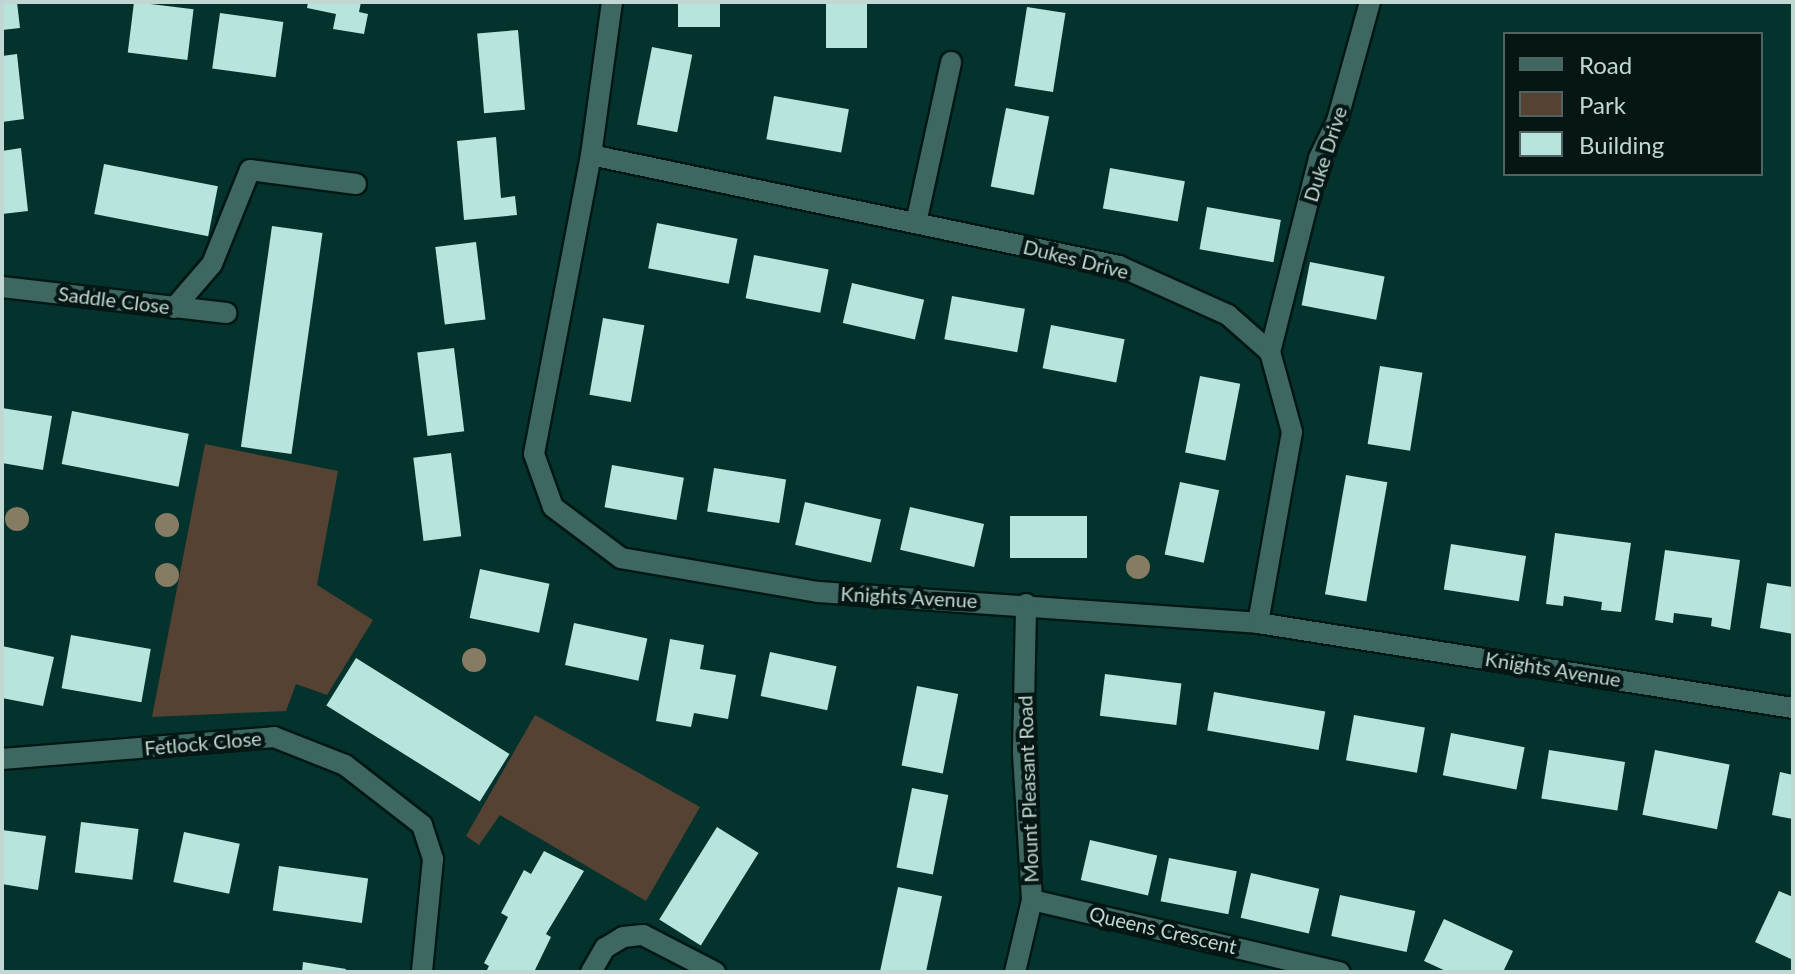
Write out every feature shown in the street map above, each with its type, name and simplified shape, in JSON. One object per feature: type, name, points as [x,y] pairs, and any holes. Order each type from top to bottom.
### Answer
[{"type":"street","name":"Knights Avenue","points":[[612,2],[591,155],[534,454],[553,507],[621,558],[818,592],[1026,604],[1258,623],[1793,708]]},
{"type":"street","name":"Duke Drive","points":[[1270,352],[1319,158],[1337,121],[1370,2]]},
{"type":"street","points":[[916,223],[951,62]]},
{"type":"street","name":"Dukes Drive","points":[[591,155],[1119,266],[1228,315],[1270,352]]},
{"type":"street","points":[[174,308],[212,264],[250,170],[356,184]]},
{"type":"street","name":"Saddle Close","points":[[2,287],[226,313]]},
{"type":"street","points":[[1258,623],[1292,432],[1270,352]]},
{"type":"street","name":"Mount Pleasant Road","points":[[1015,972],[1032,900],[1023,752],[1026,604]]},
{"type":"street","name":"Fetlock Close","points":[[2,759],[274,737],[345,765],[422,825],[433,859],[422,972]]},
{"type":"street","name":"Queens Crescent","points":[[1032,900],[1340,972]]},
{"type":"street","points":[[591,972],[605,948],[623,937],[643,935],[715,972]]},
{"type":"green space","points":[[205,444],[338,471],[317,585],[373,620],[327,695],[296,684],[286,711],[152,717]]},
{"type":"green space","points":[[535,715],[700,807],[646,901],[500,815],[479,845],[466,836]]},
{"type":"building","points":[[2,2],[17,2],[20,28],[2,30]]},
{"type":"building","points":[[134,2],[194,9],[187,60],[128,53]]},
{"type":"building","points":[[308,2],[361,2],[359,12],[368,14],[364,34],[333,29],[336,14],[307,8]]},
{"type":"building","points":[[678,2],[720,2],[720,27],[678,27]]},
{"type":"building","points":[[826,2],[867,2],[867,48],[826,48]]},
{"type":"building","points":[[1027,7],[1066,13],[1053,92],[1014,86]]},
{"type":"building","points":[[220,13],[283,22],[276,77],[212,68]]},
{"type":"building","points":[[518,30],[525,110],[484,113],[477,34]]},
{"type":"building","points":[[652,47],[692,55],[677,132],[637,125]]},
{"type":"building","points":[[17,54],[24,119],[2,122],[2,56]]},
{"type":"building","points":[[774,96],[849,109],[841,153],[766,139]]},
{"type":"building","points":[[1006,108],[1049,116],[1034,195],[991,187]]},
{"type":"building","points":[[496,137],[501,198],[515,196],[517,215],[464,220],[457,141]]},
{"type":"building","points":[[21,148],[28,211],[2,214],[2,151]]},
{"type":"building","points":[[104,164],[218,186],[208,236],[94,214]]},
{"type":"building","points":[[1110,168],[1185,181],[1178,222],[1103,208]]},
{"type":"building","points":[[1207,207],[1281,220],[1273,262],[1200,249]]},
{"type":"building","points":[[657,223],[737,239],[729,284],[648,268]]},
{"type":"building","points":[[272,226],[323,233],[291,454],[241,447]]},
{"type":"building","points":[[476,242],[486,319],[445,324],[435,247]]},
{"type":"building","points":[[754,255],[829,270],[820,313],[746,298]]},
{"type":"building","points":[[1310,262],[1385,277],[1376,320],[1302,305]]},
{"type":"building","points":[[852,283],[924,300],[915,340],[843,323]]},
{"type":"building","points":[[952,296],[1025,309],[1017,352],[944,339]]},
{"type":"building","points":[[603,318],[644,325],[631,402],[589,395]]},
{"type":"building","points":[[1051,325],[1125,339],[1116,383],[1043,368]]},
{"type":"building","points":[[454,348],[464,431],[428,436],[417,353]]},
{"type":"building","points":[[1380,366],[1422,373],[1410,451],[1368,444]]},
{"type":"building","points":[[1200,376],[1240,384],[1225,460],[1185,453]]},
{"type":"building","points":[[2,408],[52,416],[43,470],[2,463]]},
{"type":"building","points":[[72,411],[189,434],[179,487],[62,464]]},
{"type":"building","points":[[451,453],[461,536],[424,541],[413,458]]},
{"type":"building","points":[[612,465],[684,478],[676,520],[605,507]]},
{"type":"building","points":[[714,468],[786,479],[779,523],[707,511]]},
{"type":"building","points":[[1346,475],[1387,482],[1366,601],[1325,594]]},
{"type":"building","points":[[1180,482],[1219,490],[1204,563],[1165,554]]},
{"type":"building","points":[[805,502],[881,520],[871,562],[795,545]]},
{"type":"building","points":[[910,507],[984,524],[974,567],[900,550]]},
{"type":"building","points":[[1010,516],[1087,516],[1087,558],[1010,558]]},
{"type":"building","points":[[1555,533],[1631,543],[1621,612],[1601,610],[1602,602],[1564,596],[1563,606],[1546,604]]},
{"type":"building","points":[[1451,544],[1526,556],[1519,601],[1444,589]]},
{"type":"building","points":[[1665,550],[1740,560],[1730,630],[1711,626],[1712,618],[1674,613],[1673,623],[1655,620]]},
{"type":"building","points":[[480,569],[549,584],[539,633],[470,618]]},
{"type":"building","points":[[1767,583],[1793,587],[1793,634],[1760,628]]},
{"type":"building","points":[[574,623],[647,639],[638,681],[565,665]]},
{"type":"building","points":[[71,635],[151,649],[141,702],[62,688]]},
{"type":"building","points":[[670,639],[704,645],[700,669],[736,675],[728,719],[694,713],[691,727],[656,721]]},
{"type":"building","points":[[2,646],[54,657],[43,706],[2,698]]},
{"type":"building","points":[[770,652],[837,666],[827,710],[761,696]]},
{"type":"building","points":[[356,658],[509,754],[480,801],[326,705]]},
{"type":"building","points":[[1105,674],[1181,683],[1176,725],[1100,716]]},
{"type":"building","points":[[917,686],[958,694],[943,774],[902,766]]},
{"type":"building","points":[[1214,692],[1325,712],[1319,750],[1207,730]]},
{"type":"building","points":[[1354,715],[1425,728],[1417,773],[1346,760]]},
{"type":"building","points":[[1451,733],[1525,747],[1516,790],[1443,775]]},
{"type":"building","points":[[1549,750],[1625,762],[1617,810],[1541,798]]},
{"type":"building","points":[[1655,750],[1730,765],[1717,829],[1642,815]]},
{"type":"building","points":[[1780,772],[1793,775],[1793,819],[1772,815]]},
{"type":"building","points":[[912,788],[948,795],[933,875],[897,868]]},
{"type":"building","points":[[81,822],[139,829],[132,880],[75,873]]},
{"type":"building","points":[[717,827],[759,853],[701,945],[659,919]]},
{"type":"building","points":[[2,830],[46,836],[38,890],[2,884]]},
{"type":"building","points":[[184,832],[240,844],[229,894],[173,882]]},
{"type":"building","points":[[1090,840],[1157,856],[1148,895],[1081,880]]},
{"type":"building","points":[[544,851],[584,871],[546,934],[551,937],[534,972],[486,972],[489,966],[484,963],[508,917],[501,913],[524,870],[531,874]]},
{"type":"building","points":[[1169,858],[1237,871],[1228,914],[1161,901]]},
{"type":"building","points":[[279,866],[368,879],[362,923],[273,911]]},
{"type":"building","points":[[1251,873],[1319,889],[1309,934],[1241,918]]},
{"type":"building","points":[[898,887],[942,896],[926,972],[880,972]]},
{"type":"building","points":[[1779,891],[1793,897],[1793,960],[1755,942]]},
{"type":"building","points":[[1340,895],[1415,911],[1407,952],[1331,936]]},
{"type":"building","points":[[1444,919],[1513,951],[1503,972],[1448,972],[1424,961]]},
{"type":"building","points":[[303,962],[346,969],[345,972],[302,972]]}]
